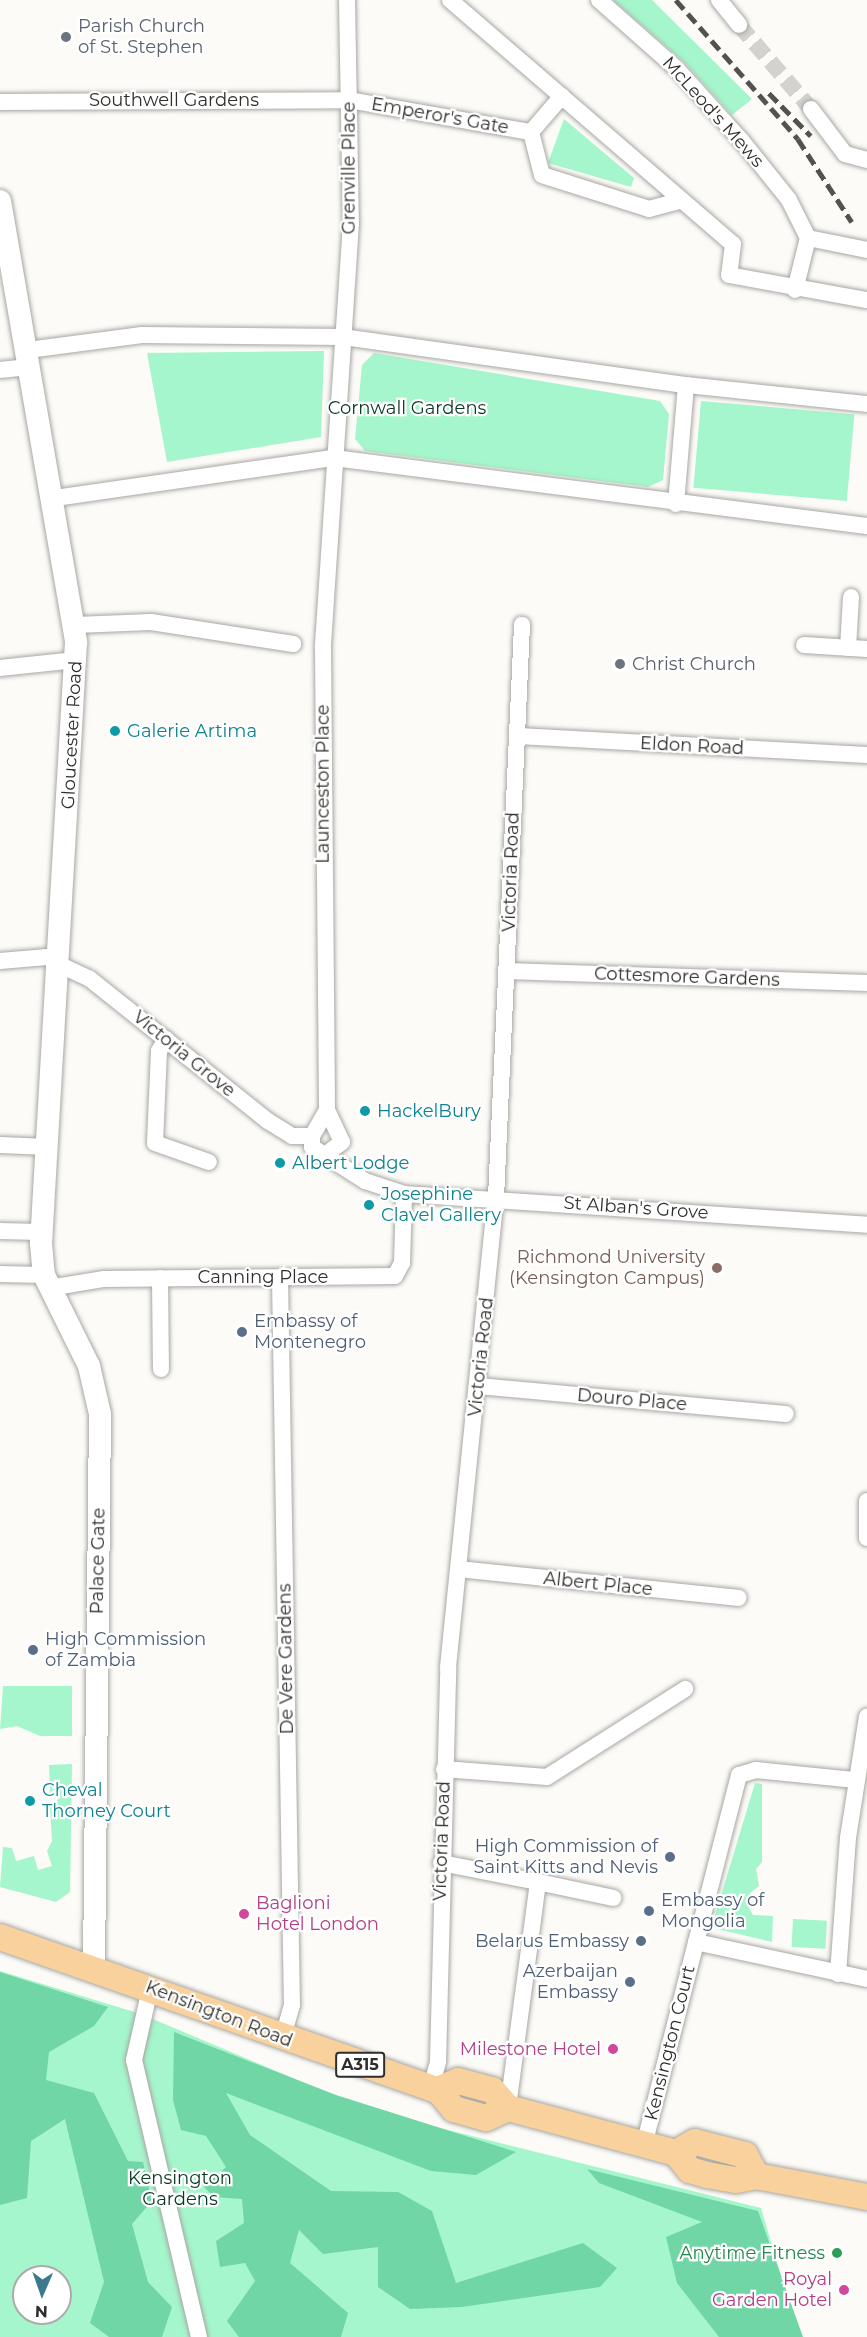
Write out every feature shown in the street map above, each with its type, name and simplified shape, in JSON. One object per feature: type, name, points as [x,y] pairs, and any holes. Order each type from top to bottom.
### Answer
[{"type":"main road","name":"Gloucester Road","points":[[0,201],[55,498],[75,626],[76,660],[41,1232],[47,1281]]},
{"type":"main road","name":"Palace Gate","points":[[47,1281],[89,1366],[100,1414],[94,1966]]},
{"type":"main road","name":"Kensington Road","points":[[0,1937],[94,1966],[282,2039],[435,2089],[454,2109],[486,2118],[508,2108]]},
{"type":"main road","points":[[508,2108],[676,2153],[690,2170],[707,2175],[736,2180],[765,2178],[867,2197]]},
{"type":"street","name":"Grenville Place","points":[[343,337],[351,223],[347,0]]},
{"type":"street","name":"McLeod's Mews","points":[[600,0],[677,69],[741,140],[789,200],[808,238]]},
{"type":"street","points":[[719,0],[739,25]]},
{"type":"street","points":[[460,3],[679,201],[733,244],[729,275],[795,290],[867,300]]},
{"type":"street","name":"Emperor's Gate","points":[[531,132],[562,96]]},
{"type":"street","name":"Southwell Gardens","points":[[0,102],[349,100]]},
{"type":"street","name":"Emperor's Gate","points":[[349,100],[531,132]]},
{"type":"street","points":[[811,109],[845,154],[867,160]]},
{"type":"street","name":"Emperor's Gate","points":[[531,132],[542,174],[649,209],[679,201]]},
{"type":"street","points":[[795,290],[808,238],[867,250]]},
{"type":"street","points":[[0,370],[29,359],[142,335],[343,337],[686,385],[867,404]]},
{"type":"street","points":[[334,459],[343,337]]},
{"type":"street","points":[[676,504],[686,385]]},
{"type":"street","points":[[55,498],[334,459],[676,504],[867,526]]},
{"type":"street","name":"Launceston Place","points":[[324,1156],[342,1142],[327,1110],[323,660],[334,459]]},
{"type":"street","points":[[848,648],[850,597]]},
{"type":"street","points":[[75,626],[151,622],[293,644]]},
{"type":"street","name":"Victoria Road","points":[[435,2089],[438,2061],[444,1769],[459,1569],[496,1198],[522,626]]},
{"type":"street","points":[[804,645],[867,649]]},
{"type":"street","points":[[0,668],[76,660]]},
{"type":"street","name":"Eldon Road","points":[[517,736],[867,755]]},
{"type":"street","points":[[0,961],[59,960]]},
{"type":"street","name":"Victoria Grove","points":[[59,960],[90,979],[202,1070],[292,1136],[312,1136]]},
{"type":"street","name":"Cottesmore Gardens","points":[[507,971],[867,983]]},
{"type":"street","points":[[166,1039],[159,1051],[155,1143],[209,1162]]},
{"type":"street","points":[[327,1110],[312,1136],[312,1148],[365,1180],[404,1194]]},
{"type":"street","points":[[0,1145],[48,1147]]},
{"type":"street","name":"St Alban's Grove","points":[[404,1194],[496,1198],[867,1225]]},
{"type":"street","name":"Canning Place","points":[[0,1274],[47,1281],[398,1274],[404,1194]]},
{"type":"street","points":[[0,1231],[41,1232]]},
{"type":"street","name":"De Vere Gardens","points":[[280,1277],[292,2005],[282,2039]]},
{"type":"street","points":[[160,1278],[161,1369]]},
{"type":"street","name":"Douro Place","points":[[478,1386],[786,1414]]},
{"type":"street","points":[[866,1530],[867,1501]]},
{"type":"street","name":"Albert Place","points":[[459,1569],[738,1598]]},
{"type":"street","points":[[444,1769],[547,1777],[685,1689]]},
{"type":"street","points":[[838,1974],[855,1780],[867,1716]]},
{"type":"street","name":"Kensington Court","points":[[644,2145],[739,1775],[756,1770],[855,1780]]},
{"type":"street","points":[[441,1863],[613,1898]]},
{"type":"street","points":[[508,2108],[538,1882]]},
{"type":"street","name":"Kensington Court","points":[[696,1942],[867,1979]]},
{"type":"street","points":[[150,1989],[134,2060],[200,2337]]},
{"type":"green space","points":[[613,0],[652,0],[752,99],[732,115],[684,62]]},
{"type":"green space","points":[[564,119],[634,178],[631,187],[548,163]]},
{"type":"green space","name":"Cornwall Gardens","points":[[324,351],[321,437],[167,462],[147,353]]},
{"type":"green space","name":"Cornwall Gardens","points":[[374,353],[660,401],[669,414],[663,480],[648,487],[365,451],[355,439],[362,365]]},
{"type":"green space","points":[[701,401],[854,414],[847,501],[693,488]]},
{"type":"green space","points":[[3,1686],[72,1686],[72,1736],[40,1736],[17,1726],[0,1729]]},
{"type":"green space","points":[[72,1764],[70,1892],[56,1902],[0,1887],[3,1847],[12,1848],[16,1861],[34,1856],[38,1870],[52,1866],[47,1851],[52,1841],[50,1808],[59,1798],[50,1793],[49,1765]]},
{"type":"green space","points":[[755,1783],[762,1784],[762,1862],[756,1869],[759,1886],[750,1893],[748,1906],[753,1915],[773,1916],[772,1942],[717,1929],[713,1922]]},
{"type":"green space","points":[[793,1919],[827,1921],[825,1949],[792,1947]]},
{"type":"green space","name":"Kensington Gardens","points":[[0,1971],[141,2014],[333,2095],[408,2120],[761,2208],[799,2337],[0,2337]]},
{"type":"green space","points":[[0,1972],[108,2007],[94,2026],[49,2052],[46,2080],[94,2093],[128,2161],[143,2162],[152,2201],[132,2224],[148,2282],[172,2307],[162,2337],[109,2337],[90,2323],[104,2282],[65,2119],[31,2141],[27,2198],[0,2205]]},
{"type":"green space","points":[[174,2032],[336,2095],[516,2152],[476,2175],[431,2171],[226,2093],[250,2135],[331,2191],[398,2192],[432,2211],[456,2283],[583,2243],[617,2268],[600,2287],[462,2307],[410,2309],[378,2287],[378,2247],[323,2254],[299,2230],[290,2263],[348,2313],[341,2337],[239,2337],[227,2321],[255,2281],[245,2263],[220,2267],[216,2241],[244,2223],[242,2199],[214,2197],[204,2187],[226,2167],[206,2136],[181,2130],[173,2100]]},
{"type":"green space","points":[[587,2169],[758,2211],[803,2337],[719,2337],[677,2283],[666,2237],[702,2222],[599,2183]]},
{"type":"tunnel","points":[[739,25],[811,109]]},
{"type":"railway","points":[[676,0],[798,139],[852,222]]},
{"type":"railway","points":[[769,93],[811,136]]},
{"type":"place","name":"Parish Church of St. Stephen","points":[[66,37]]},
{"type":"place","name":"Christ Church","points":[[620,664]]},
{"type":"place","name":"Galerie Artima","points":[[115,731]]},
{"type":"place","name":"HackelBury","points":[[365,1111]]},
{"type":"place","name":"Albert Lodge","points":[[280,1163]]},
{"type":"place","name":"Josephine Clavel Gallery","points":[[369,1205]]},
{"type":"place","name":"Richmond University (Kensington Campus)","points":[[717,1268]]},
{"type":"place","name":"Embassy of Montenegro","points":[[242,1332]]},
{"type":"place","name":"High Commission of Zambia","points":[[33,1650]]},
{"type":"place","name":"Cheval Thorney Court","points":[[30,1801]]},
{"type":"place","name":"High Commission of Saint Kitts and Nevis","points":[[670,1857]]},
{"type":"place","name":"Embassy of Mongolia","points":[[649,1911]]},
{"type":"place","name":"Baglioni Hotel London","points":[[244,1914]]},
{"type":"place","name":"Belarus Embassy","points":[[641,1941]]},
{"type":"place","name":"Azerbaijan Embassy","points":[[630,1982]]},
{"type":"place","name":"Milestone Hotel","points":[[613,2049]]},
{"type":"place","name":"Anytime Fitness","points":[[837,2253]]},
{"type":"place","name":"Royal Garden Hotel","points":[[844,2290]]}]
